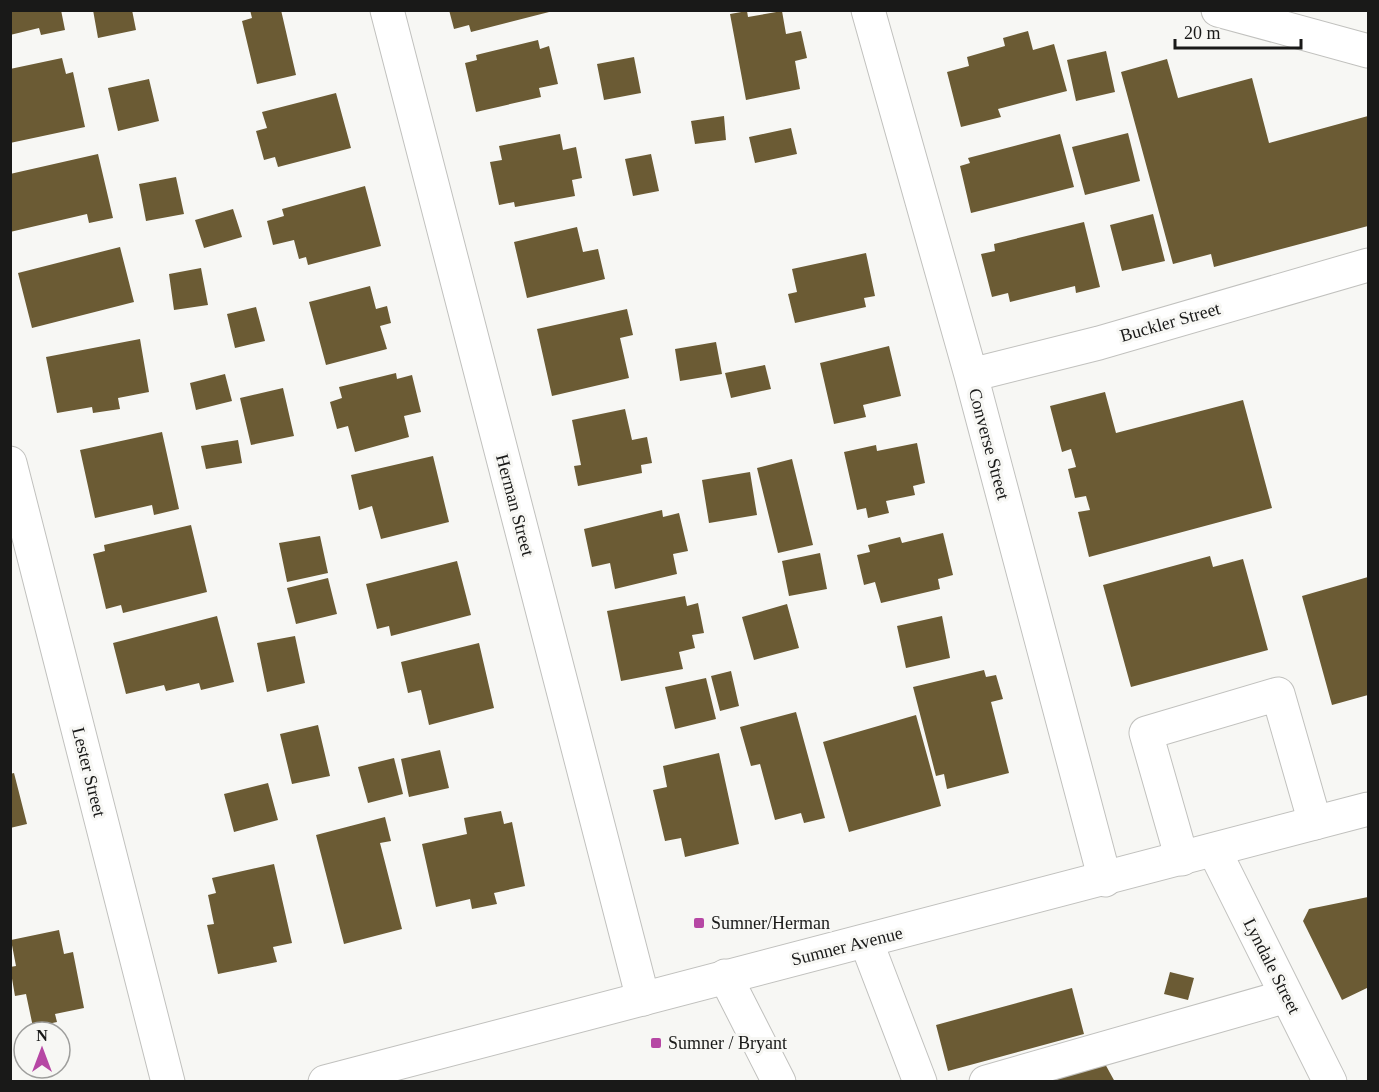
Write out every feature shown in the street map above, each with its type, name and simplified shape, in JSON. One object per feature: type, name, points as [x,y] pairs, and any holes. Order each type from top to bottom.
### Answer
[{"type":"street","name":"Herman Street","points":[[387,10],[644,999]]},
{"type":"street","name":"Converse Street","points":[[868,10],[971,375],[1105,880]]},
{"type":"street","points":[[1218,10],[1368,51]]},
{"type":"street","name":"Buckler Street","points":[[971,375],[1099,343],[1368,265]]},
{"type":"street","name":"Lester Street","points":[[10,463],[168,1082]]},
{"type":"street","points":[[1182,859],[1146,733],[1278,694],[1315,823]]},
{"type":"street","name":"Sumner Avenue","points":[[331,1081],[725,976],[1105,880],[1368,809]]},
{"type":"street","name":"Lyndale Street","points":[[1214,850],[1329,1082]]},
{"type":"street","points":[[866,941],[921,1082]]},
{"type":"street","points":[[725,976],[779,1082]]},
{"type":"street","points":[[986,1082],[1287,996]]},
{"type":"building","points":[[10,10],[61,10],[65,30],[41,35],[39,28],[10,35]]},
{"type":"building","points":[[93,10],[132,10],[136,30],[98,38]]},
{"type":"building","points":[[250,10],[281,10],[296,75],[257,84],[242,21],[252,18]]},
{"type":"building","points":[[449,10],[553,11],[471,32],[469,25],[454,29]]},
{"type":"building","points":[[747,11],[748,17],[782,11],[786,34],[801,31],[807,58],[795,61],[800,89],[746,100],[730,14]]},
{"type":"building","points":[[1028,31],[1033,50],[1054,44],[1067,91],[998,109],[1001,117],[961,127],[947,72],[969,66],[967,57],[1005,46],[1003,38]]},
{"type":"building","points":[[538,40],[540,49],[549,46],[558,84],[539,88],[541,97],[476,112],[465,63],[477,60],[476,55]]},
{"type":"building","points":[[1106,51],[1115,92],[1076,101],[1067,60]]},
{"type":"building","points":[[634,57],[641,93],[604,100],[597,64]]},
{"type":"building","points":[[62,58],[66,74],[73,72],[85,127],[10,143],[10,69]]},
{"type":"building","points":[[1167,59],[1178,98],[1252,78],[1269,143],[1368,116],[1368,226],[1214,267],[1211,254],[1173,264],[1121,72]]},
{"type":"building","points":[[149,79],[159,121],[118,131],[108,88]]},
{"type":"building","points":[[336,93],[351,148],[278,167],[275,157],[264,160],[256,131],[267,128],[262,112]]},
{"type":"building","points":[[724,116],[726,140],[695,144],[691,121]]},
{"type":"building","points":[[791,128],[797,154],[755,163],[749,137]]},
{"type":"building","points":[[1128,133],[1140,181],[1085,195],[1072,147]]},
{"type":"building","points":[[560,134],[563,150],[576,147],[582,178],[572,180],[575,196],[515,207],[514,202],[499,205],[490,162],[502,160],[499,146]]},
{"type":"building","points":[[1060,134],[1074,187],[971,213],[960,166],[970,163],[968,158]]},
{"type":"building","points":[[98,154],[113,218],[89,223],[87,214],[10,232],[10,174]]},
{"type":"building","points":[[651,154],[659,191],[633,196],[625,159]]},
{"type":"building","points":[[176,177],[184,214],[146,221],[139,184]]},
{"type":"building","points":[[365,186],[381,246],[308,265],[306,257],[299,259],[294,240],[273,245],[267,221],[284,216],[282,209]]},
{"type":"building","points":[[233,209],[242,237],[204,248],[195,220]]},
{"type":"building","points":[[1153,214],[1165,261],[1122,271],[1110,225]]},
{"type":"building","points":[[1084,222],[1100,287],[1076,293],[1075,286],[1010,302],[1008,293],[992,297],[981,254],[995,251],[994,244]]},
{"type":"building","points":[[577,227],[583,252],[598,249],[605,279],[527,298],[514,242]]},
{"type":"building","points":[[120,247],[134,302],[32,328],[18,273]]},
{"type":"building","points":[[866,253],[875,296],[864,298],[866,307],[795,323],[788,294],[797,292],[792,269]]},
{"type":"building","points":[[201,268],[208,305],[174,310],[169,274]]},
{"type":"building","points":[[370,286],[376,309],[387,306],[391,323],[380,326],[387,349],[326,365],[309,302]]},
{"type":"building","points":[[256,307],[265,341],[235,348],[227,314]]},
{"type":"building","points":[[627,309],[633,335],[620,338],[629,378],[552,396],[537,329]]},
{"type":"building","points":[[140,339],[149,392],[118,398],[120,409],[93,413],[92,407],[57,413],[46,357]]},
{"type":"building","points":[[716,342],[722,374],[680,381],[675,349]]},
{"type":"building","points":[[889,346],[901,396],[863,405],[866,417],[834,424],[820,363]]},
{"type":"building","points":[[765,365],[771,389],[731,398],[725,373]]},
{"type":"building","points":[[396,373],[397,379],[412,375],[421,412],[404,416],[409,437],[355,452],[348,426],[337,429],[330,402],[342,398],[339,387]]},
{"type":"building","points":[[225,374],[232,401],[196,410],[190,383]]},
{"type":"building","points":[[283,388],[294,436],[251,445],[240,398]]},
{"type":"building","points":[[1105,392],[1116,433],[1243,400],[1272,508],[1089,557],[1078,512],[1090,510],[1086,496],[1075,498],[1068,469],[1076,467],[1071,449],[1062,452],[1050,406]]},
{"type":"building","points":[[625,409],[632,440],[647,437],[652,463],[641,465],[642,473],[578,486],[574,466],[581,465],[572,420]]},
{"type":"building","points":[[162,432],[179,509],[154,515],[152,505],[95,518],[80,450]]},
{"type":"building","points":[[238,440],[242,463],[206,469],[201,446]]},
{"type":"building","points":[[917,443],[925,483],[913,486],[915,495],[886,501],[889,513],[868,518],[866,508],[857,510],[844,452],[876,445],[877,451]]},
{"type":"building","points":[[433,456],[449,522],[381,539],[372,506],[359,510],[351,475]]},
{"type":"building","points":[[792,459],[813,545],[778,553],[757,468]]},
{"type":"building","points":[[750,472],[757,515],[709,523],[702,480]]},
{"type":"building","points":[[662,510],[663,517],[679,513],[688,551],[673,554],[677,574],[615,589],[610,563],[592,567],[584,529]]},
{"type":"building","points":[[191,525],[207,592],[123,613],[121,605],[106,609],[93,554],[105,551],[104,545]]},
{"type":"building","points":[[943,533],[953,575],[938,579],[940,589],[881,603],[875,582],[864,585],[857,555],[870,552],[868,545],[900,537],[902,543]]},
{"type":"building","points":[[320,536],[328,573],[287,582],[279,543]]},
{"type":"building","points":[[820,553],[827,589],[789,596],[782,561]]},
{"type":"building","points":[[1210,556],[1213,567],[1243,559],[1268,650],[1131,687],[1103,585]]},
{"type":"building","points":[[457,561],[471,615],[391,636],[389,626],[377,629],[366,584]]},
{"type":"building","points":[[1368,577],[1368,695],[1332,705],[1302,596]]},
{"type":"building","points":[[328,578],[337,614],[296,624],[287,588]]},
{"type":"building","points":[[685,596],[687,606],[698,603],[704,633],[692,635],[695,648],[679,652],[683,669],[621,681],[607,611]]},
{"type":"building","points":[[787,604],[799,648],[754,660],[742,617]]},
{"type":"building","points":[[217,616],[234,682],[201,690],[199,683],[166,691],[164,685],[126,694],[113,643]]},
{"type":"building","points":[[942,616],[950,658],[906,668],[897,626]]},
{"type":"building","points":[[295,636],[305,683],[267,692],[257,643]]},
{"type":"building","points":[[479,643],[494,708],[429,725],[421,690],[408,693],[401,662]]},
{"type":"building","points":[[984,670],[986,677],[996,675],[1003,699],[991,702],[1009,773],[947,789],[944,774],[936,776],[913,687]]},
{"type":"building","points":[[731,671],[739,706],[720,711],[711,676]]},
{"type":"building","points":[[706,678],[716,719],[675,729],[665,687]]},
{"type":"building","points":[[796,712],[825,818],[804,823],[801,813],[775,820],[760,764],[751,766],[740,727]]},
{"type":"building","points":[[916,715],[941,806],[849,832],[823,742]]},
{"type":"building","points":[[318,725],[330,776],[292,784],[280,734]]},
{"type":"building","points":[[440,750],[449,788],[409,797],[401,759]]},
{"type":"building","points":[[719,753],[739,844],[685,857],[681,838],[665,841],[653,790],[667,787],[663,766]]},
{"type":"building","points":[[394,758],[403,794],[368,803],[358,767]]},
{"type":"building","points":[[14,773],[27,824],[10,828],[10,774]]},
{"type":"building","points":[[268,783],[278,820],[234,832],[224,794]]},
{"type":"building","points":[[501,811],[504,824],[512,822],[525,886],[494,893],[497,904],[472,909],[470,899],[436,907],[422,844],[467,834],[464,818]]},
{"type":"building","points":[[385,817],[391,841],[380,843],[402,929],[344,944],[316,835]]},
{"type":"building","points":[[274,864],[292,943],[273,947],[277,962],[218,974],[207,925],[214,924],[208,895],[216,893],[212,878]]},
{"type":"building","points":[[1368,897],[1368,991],[1367,988],[1342,1000],[1303,921],[1309,909]]},
{"type":"building","points":[[59,930],[64,954],[73,952],[84,1008],[55,1014],[56,1020],[32,1020],[26,994],[15,996],[10,967],[16,966],[11,940]]},
{"type":"building","points":[[1170,972],[1194,978],[1188,1000],[1164,994]]},
{"type":"building","points":[[1072,988],[1084,1034],[948,1071],[936,1025]]},
{"type":"building","points":[[1104,1062],[1115,1082],[1018,1082]]},
{"type":"place","name":"Sumner/Herman","points":[[699,923]]},
{"type":"place","name":"Sumner / Bryant","points":[[656,1043]]}]
